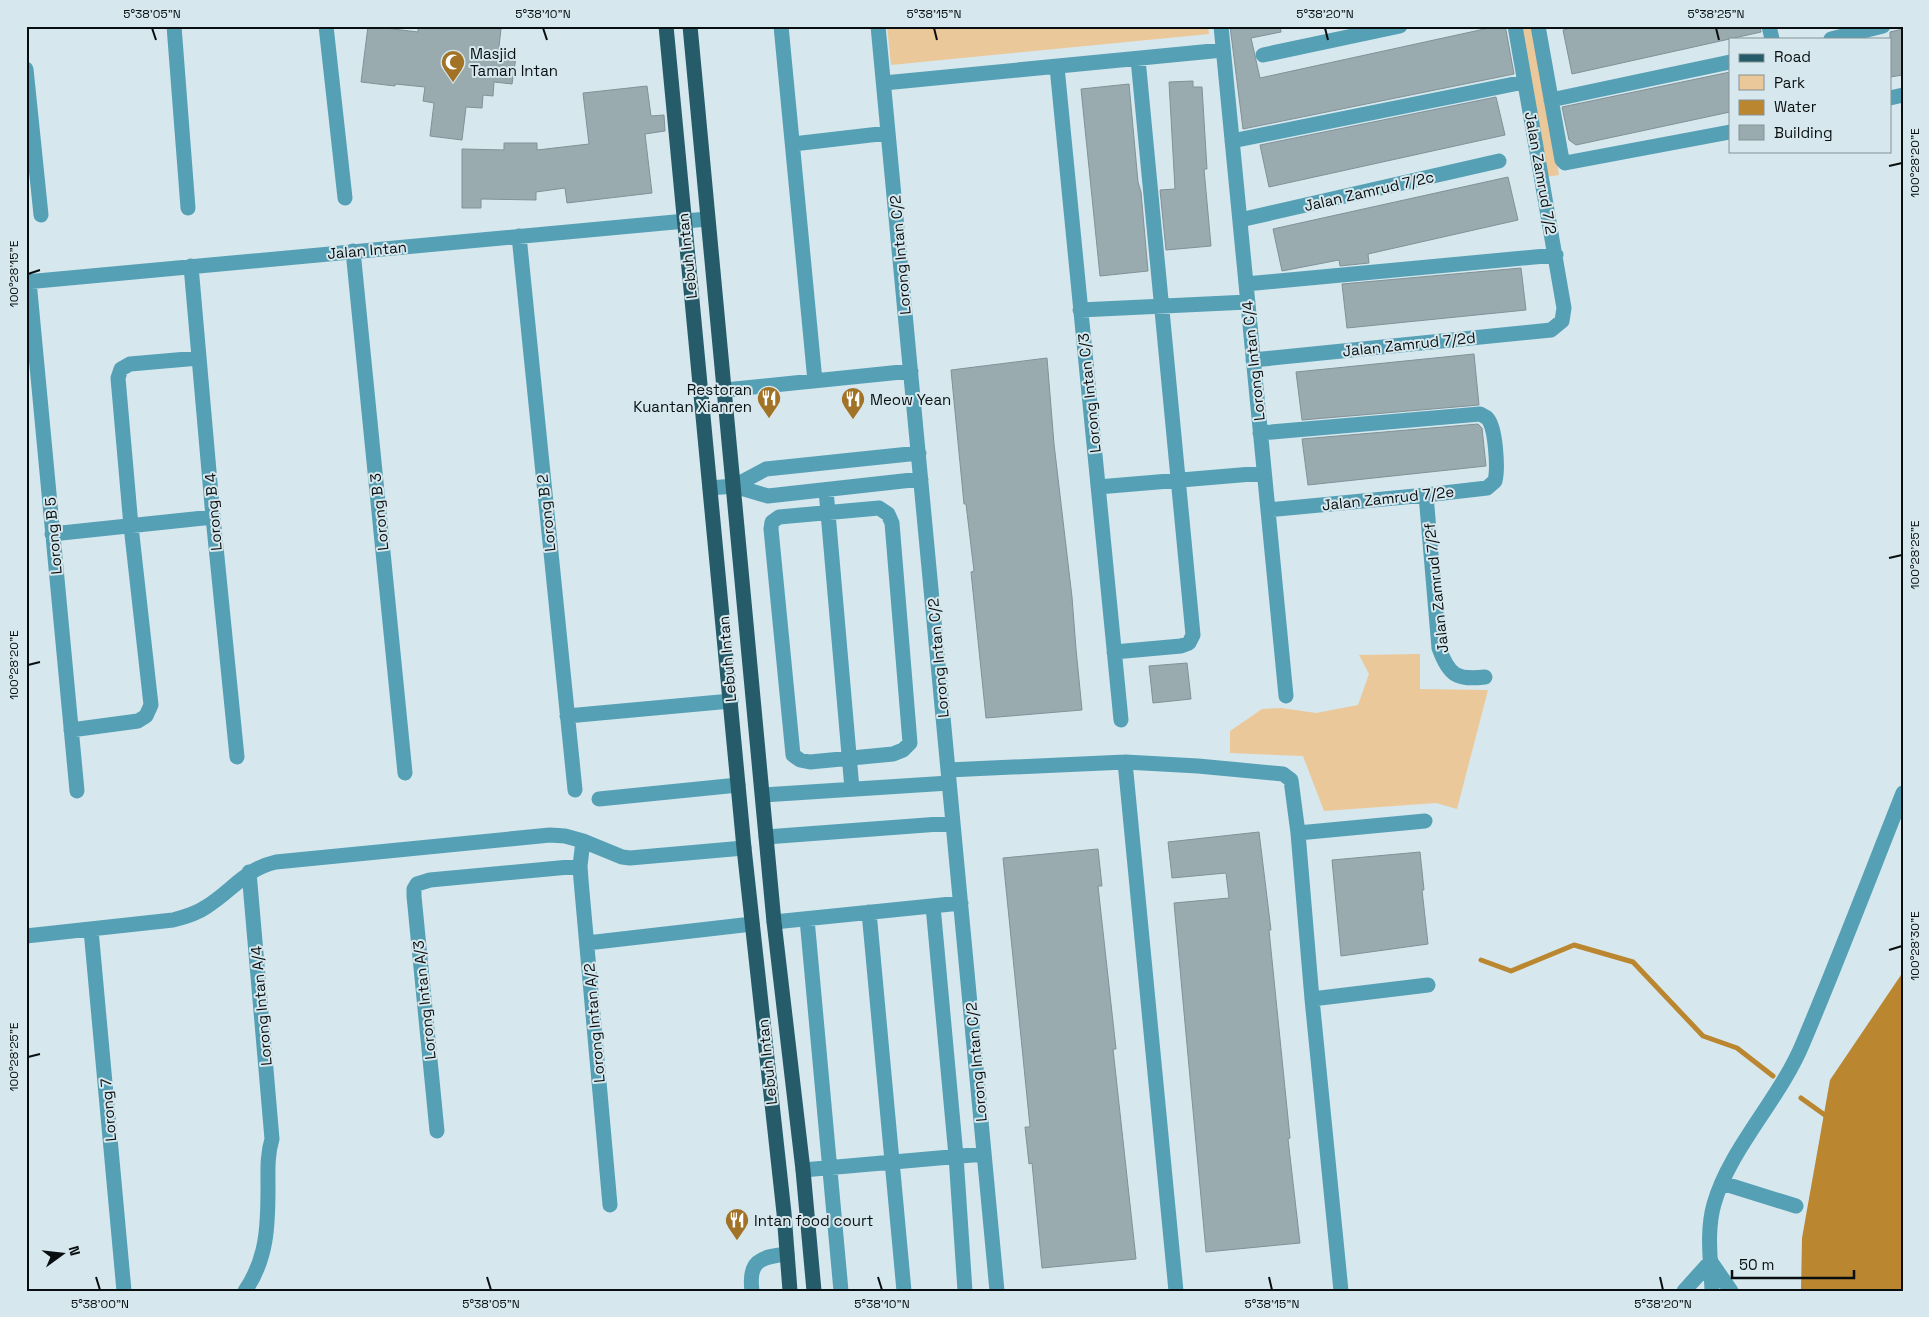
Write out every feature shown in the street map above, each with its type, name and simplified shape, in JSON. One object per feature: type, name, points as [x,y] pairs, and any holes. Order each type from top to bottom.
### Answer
[{"type":"main road","name":"Lebuh Intan","points":[[666,26],[744,848],[784,1213],[790,1291]]},
{"type":"main road","name":"Lebuh Intan","points":[[690,26],[774,922],[803,1170],[814,1291]]},
{"type":"main road","points":[[784,1213],[789,1180],[796,1172],[803,1170]]},
{"type":"street","points":[[174,26],[188,208]]},
{"type":"street","points":[[326,26],[345,198]]},
{"type":"street","points":[[781,26],[815,381]]},
{"type":"street","name":"Lorong Intan C/2","points":[[878,26],[997,1291]]},
{"type":"street","name":"Lorong Intan C/4","points":[[1221,26],[1286,696]]},
{"type":"street","points":[[1263,55],[1400,26]]},
{"type":"street","name":"Jalan Zamrud 7/2","points":[[1515,26],[1556,255],[1564,308],[1562,321]]},
{"type":"street","points":[[1538,26],[1562,160],[1565,163],[1729,132]]},
{"type":"street","points":[[1835,38],[1883,26]]},
{"type":"street","points":[[884,83],[1224,50]]},
{"type":"street","points":[[1114,652],[1181,646],[1189,643],[1193,635],[1138,59]]},
{"type":"street","points":[[1551,100],[1729,62]]},
{"type":"street","name":"Lorong Intan C/3","points":[[1057,66],[1121,720]]},
{"type":"street","points":[[26,68],[41,215]]},
{"type":"street","points":[[1232,141],[1524,82]]},
{"type":"street","points":[[793,144],[888,133]]},
{"type":"street","name":"Jalan Zamrud 7/2c","points":[[1240,220],[1499,161]]},
{"type":"street","name":"Jalan Intan","points":[[27,282],[708,219]]},
{"type":"street","name":"Lorong B 2","points":[[519,236],[574,790]]},
{"type":"street","name":"Lorong B 3","points":[[353,251],[405,773]]},
{"type":"street","points":[[1246,284],[1556,255]]},
{"type":"street","name":"Lorong B 4","points":[[191,266],[213,518],[237,757]]},
{"type":"street","name":"Lorong B 5","points":[[27,282],[77,791]]},
{"type":"street","points":[[1080,310],[1248,302]]},
{"type":"street","name":"Jalan Zamrud 7/2d","points":[[1253,360],[1551,330],[1562,321]]},
{"type":"street","points":[[71,730],[138,721],[146,716],[151,705],[131,526],[118,378],[121,369],[130,364],[199,358]]},
{"type":"street","points":[[725,390],[911,371]]},
{"type":"street","name":"Jalan Zamrud 7/2e","points":[[1260,433],[1480,414],[1487,417],[1491,425],[1498,470],[1496,481],[1487,488],[1268,510]]},
{"type":"street","points":[[734,486],[766,469],[919,453]]},
{"type":"street","points":[[766,469],[768,496]]},
{"type":"street","points":[[1098,487],[1264,472]]},
{"type":"street","points":[[710,488],[734,486],[768,496],[921,479]]},
{"type":"street","points":[[826,490],[852,789]]},
{"type":"street","name":"Jalan Zamrud 7/2f","points":[[1426,495],[1439,648],[1445,664],[1455,674],[1470,679],[1486,677]]},
{"type":"street","points":[[879,508],[888,514],[892,523],[910,742],[903,750],[893,754],[810,762],[800,760],[793,755],[771,529],[772,522],[779,517],[828,513],[879,508]]},
{"type":"street","points":[[52,534],[213,518]]},
{"type":"street","points":[[567,716],[731,701]]},
{"type":"street","points":[[1125,762],[1176,1291]]},
{"type":"street","points":[[763,795],[852,789],[949,777],[1125,762],[1198,766],[1284,774],[1291,780],[1298,833],[1340,1291]]},
{"type":"street","points":[[599,799],[738,785]]},
{"type":"street","points":[[1712,1291],[1710,1224],[1714,1204],[1732,1163],[1791,1070],[1903,793]]},
{"type":"street","points":[[1298,833],[1425,821]]},
{"type":"street","points":[[766,837],[953,823]]},
{"type":"street","points":[[26,936],[173,920],[192,915],[207,907],[249,872],[262,865],[276,862],[533,835],[564,836],[583,841],[622,857],[630,858],[744,848]]},
{"type":"street","name":"Lorong Intan A/2","points":[[583,841],[580,866],[610,1205]]},
{"type":"street","name":"Lorong Intan A/3","points":[[438,1131],[414,889],[417,884],[430,880],[580,866]]},
{"type":"street","name":"Lorong Intan A/4","points":[[245,1291],[262,1260],[266,1235],[268,1153],[272,1139],[249,872]]},
{"type":"street","points":[[774,922],[961,903]]},
{"type":"street","points":[[933,906],[956,1156],[965,1291]]},
{"type":"street","points":[[869,912],[904,1291]]},
{"type":"street","points":[[807,919],[841,1291]]},
{"type":"street","points":[[586,943],[752,924]]},
{"type":"street","name":"Lorong 7","points":[[91,930],[124,1291]]},
{"type":"street","points":[[1312,998],[1428,985]]},
{"type":"street","points":[[803,1170],[984,1154]]},
{"type":"street","points":[[1722,1184],[1796,1206]]},
{"type":"street","points":[[752,1291],[750,1276],[755,1265],[760,1260],[787,1254]]},
{"type":"street","points":[[1684,1291],[1710,1261]]},
{"type":"street","points":[[1710,1261],[1731,1291]]},
{"type":"green space","points":[[887,26],[1208,26],[1209,34],[891,65]]},
{"type":"green space","points":[[1522,26],[1534,26],[1559,175],[1546,177]]},
{"type":"green space","points":[[1420,654],[1420,689],[1488,690],[1457,809],[1436,803],[1324,811],[1303,756],[1230,753],[1230,731],[1262,709],[1281,708],[1316,713],[1358,705],[1369,674],[1359,655]]},
{"type":"water","points":[[1903,972],[1903,1291],[1801,1291],[1802,1238],[1830,1080]]},
{"type":"building","name":"Masjid Taman Intan","points":[[368,26],[418,32],[418,26],[476,26],[501,29],[498,55],[516,57],[512,84],[494,82],[493,96],[483,95],[482,108],[466,107],[462,140],[430,136],[434,103],[423,101],[425,87],[361,82]]},
{"type":"building","points":[[1230,26],[1280,26],[1281,32],[1251,38],[1260,78],[1489,28],[1489,26],[1504,26],[1514,74],[1243,129]]},
{"type":"building","points":[[1580,26],[1760,26],[1761,32],[1572,74],[1563,30]]},
{"type":"building","points":[[1903,29],[1903,75],[1892,77],[1892,38],[1890,38],[1890,32]]},
{"type":"building","points":[[1729,72],[1729,112],[1576,145],[1569,140],[1562,107]]},
{"type":"building","points":[[1193,81],[1193,87],[1202,87],[1207,169],[1204,169],[1211,246],[1166,250],[1160,190],[1175,189],[1169,82]]},
{"type":"building","points":[[1129,84],[1148,271],[1100,276],[1081,89]]},
{"type":"building","points":[[647,86],[651,116],[664,115],[665,131],[645,134],[652,193],[567,203],[565,188],[536,192],[536,200],[481,199],[481,208],[462,208],[462,149],[504,150],[504,143],[537,143],[537,150],[589,144],[583,93]]},
{"type":"building","points":[[1496,97],[1505,135],[1269,187],[1260,145]]},
{"type":"building","points":[[1508,177],[1518,220],[1368,254],[1369,263],[1340,266],[1339,260],[1282,271],[1273,229]]},
{"type":"building","points":[[1521,268],[1526,310],[1347,328],[1342,284]]},
{"type":"building","points":[[1474,354],[1479,405],[1302,420],[1296,372]]},
{"type":"building","points":[[1047,358],[1054,444],[1072,597],[1082,710],[986,718],[971,572],[974,571],[966,504],[964,504],[951,370]]},
{"type":"building","points":[[1478,424],[1482,428],[1486,466],[1308,485],[1302,439]]},
{"type":"building","points":[[1187,663],[1191,699],[1153,703],[1149,666]]},
{"type":"building","points":[[1259,832],[1271,930],[1269,930],[1290,1138],[1288,1139],[1300,1243],[1206,1252],[1174,903],[1229,898],[1226,873],[1172,878],[1168,842]]},
{"type":"building","points":[[1098,849],[1102,886],[1098,886],[1116,1049],[1113,1049],[1136,1259],[1042,1268],[1032,1163],[1029,1164],[1025,1127],[1030,1127],[1003,858]]},
{"type":"building","points":[[1420,852],[1428,944],[1341,956],[1332,860]]},
{"type":"waterway","points":[[1481,960],[1511,971],[1574,945],[1633,962],[1703,1036],[1737,1048],[1773,1076]]},
{"type":"waterway","points":[[1801,1098],[1829,1118]]},
{"type":"place","name":"Masjid Taman Intan","points":[[453,83]]},
{"type":"place","name":"Restoran Kuantan Xianren","points":[[769,419]]},
{"type":"place","name":"Meow Yean","points":[[853,420]]},
{"type":"place","name":"Intan food court","points":[[737,1241]]}]
